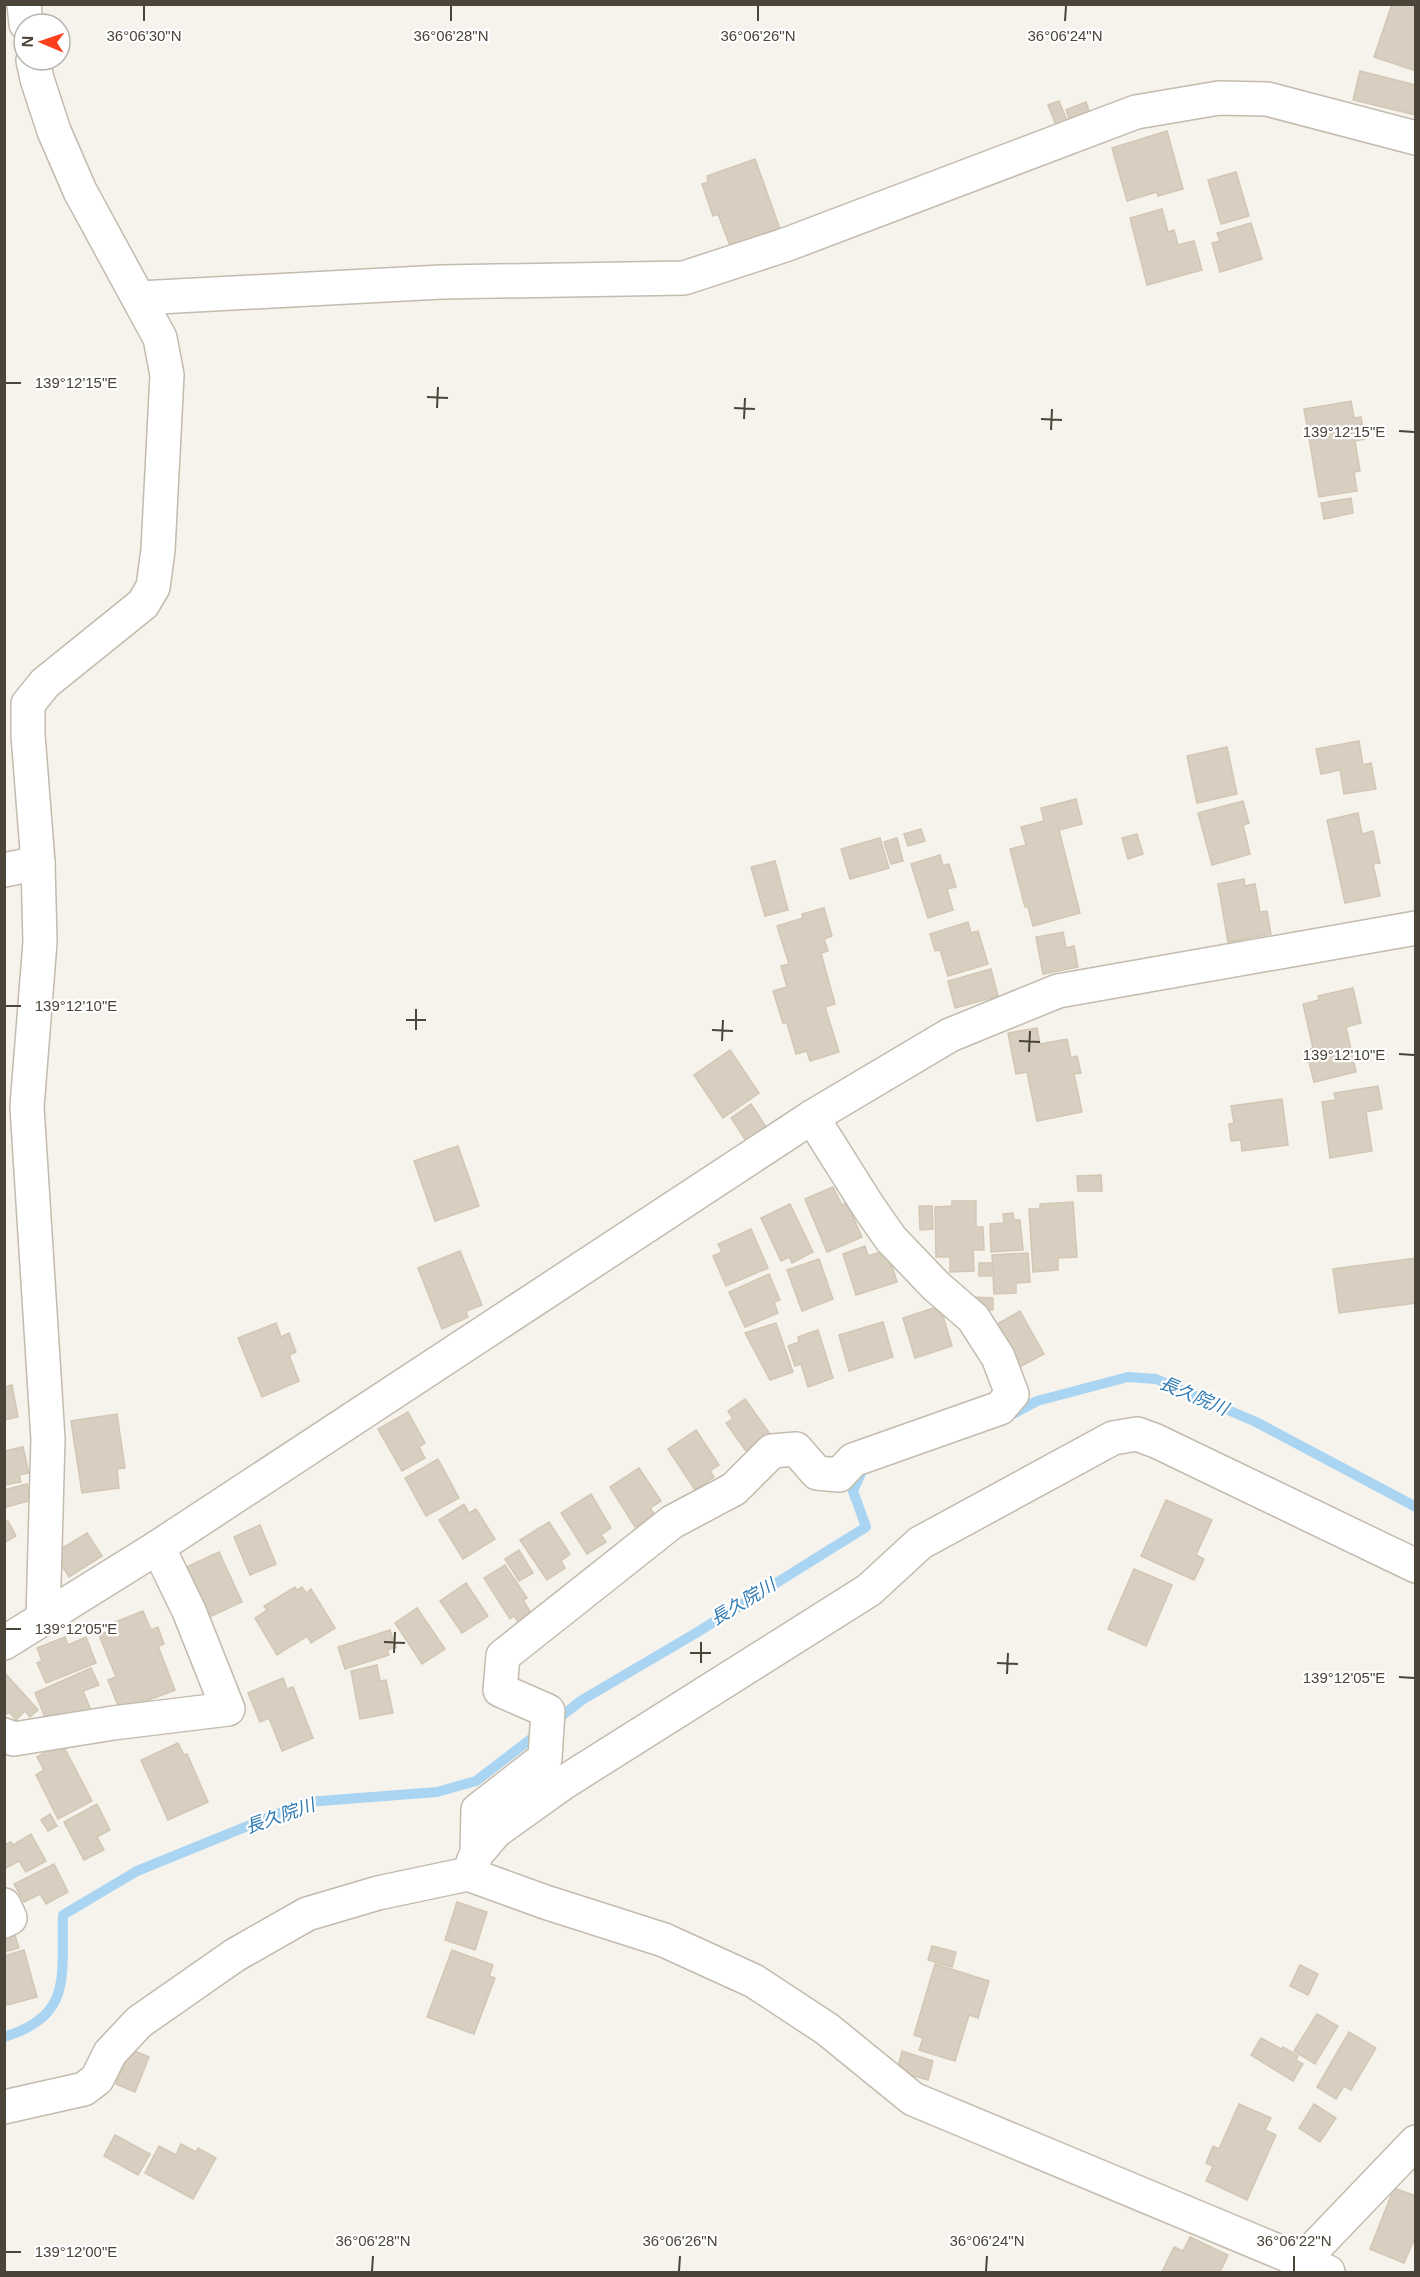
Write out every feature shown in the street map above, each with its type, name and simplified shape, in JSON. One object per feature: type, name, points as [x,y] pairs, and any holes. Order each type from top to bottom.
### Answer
[{"type":"street","points":[[36,72],[54,131],[80,191],[160,338],[167,375],[158,550],[153,587],[144,604],[45,684],[28,704],[28,735],[38,863],[40,942],[27,1107],[48,1438],[43,1619]]},
{"type":"street","points":[[139,298],[441,282],[684,278],[785,245],[1136,112],[1219,98],[1267,99],[1416,138]]},
{"type":"street","points":[[4,870],[38,863]]},
{"type":"street","points":[[4,1643],[158,1547],[812,1117],[950,1035],[1058,991],[1416,928]]},
{"type":"street","points":[[472,1864],[478,1810],[545,1758],[548,1711],[500,1690],[503,1656],[672,1522],[734,1489],[772,1451],[796,1449],[817,1473],[839,1475],[853,1460],[1000,1408],[1012,1394],[998,1357],[973,1318],[936,1286],[891,1239],[812,1117]]},
{"type":"street","points":[[4,2106],[84,2089],[97,2079],[110,2053],[139,2022],[235,1955],[307,1914],[472,1864],[496,1831],[563,1783],[869,1590],[920,1544],[1113,1438],[1137,1434],[1156,1441],[1416,1566]]},
{"type":"street","points":[[4,1735],[14,1739],[228,1708],[189,1611],[158,1547]]},
{"type":"street","points":[[472,1864],[664,1940],[754,1981],[827,2029],[913,2099],[1309,2269],[1416,2142]]},
{"type":"street","points":[[4,1905],[10,1918],[4,1921]]},
{"type":"building","points":[[1392,4],[1416,4],[1416,71],[1374,57]]},
{"type":"building","points":[[1360,71],[1416,85],[1416,115],[1353,100]]},
{"type":"building","points":[[1059,101],[1068,123],[1057,128],[1048,105]]},
{"type":"building","points":[[1086,102],[1091,116],[1071,124],[1066,110]]},
{"type":"building","points":[[1167,131],[1183,189],[1158,196],[1157,192],[1127,201],[1112,148]]},
{"type":"building","points":[[755,159],[780,229],[730,246],[718,214],[713,216],[702,184],[708,182],[707,176]]},
{"type":"building","points":[[1236,172],[1249,216],[1221,224],[1208,180]]},
{"type":"building","points":[[1162,209],[1168,232],[1174,230],[1178,245],[1194,241],[1202,270],[1147,285],[1130,218]]},
{"type":"building","points":[[1251,223],[1262,259],[1220,272],[1212,243],[1220,241],[1217,233]]},
{"type":"building","points":[[1351,401],[1354,418],[1361,417],[1365,439],[1355,441],[1360,471],[1354,472],[1357,491],[1319,497],[1304,409]]},
{"type":"building","points":[[1351,498],[1353,513],[1324,519],[1321,503]]},
{"type":"building","points":[[1359,741],[1363,765],[1371,763],[1376,789],[1344,794],[1340,770],[1321,774],[1316,749]]},
{"type":"building","points":[[1227,747],[1237,794],[1197,803],[1187,756]]},
{"type":"building","points":[[1076,799],[1082,824],[1059,830],[1080,913],[1033,926],[1028,907],[1025,907],[1010,849],[1026,845],[1021,827],[1044,821],[1041,808]]},
{"type":"building","points":[[1243,801],[1249,823],[1243,825],[1250,854],[1212,865],[1198,813]]},
{"type":"building","points":[[1358,813],[1362,834],[1373,831],[1380,863],[1373,864],[1380,896],[1345,903],[1327,820]]},
{"type":"building","points":[[921,829],[925,841],[908,846],[904,834]]},
{"type":"building","points":[[1137,834],[1143,854],[1128,859],[1122,838]]},
{"type":"building","points":[[880,838],[889,868],[850,879],[841,849]]},
{"type":"building","points":[[897,838],[903,861],[891,864],[884,842]]},
{"type":"building","points":[[940,855],[943,866],[949,864],[956,887],[947,889],[953,910],[928,918],[911,864]]},
{"type":"building","points":[[775,861],[788,910],[765,916],[751,867]]},
{"type":"building","points":[[1244,879],[1245,886],[1255,884],[1260,912],[1267,911],[1271,934],[1228,942],[1218,884]]},
{"type":"building","points":[[824,908],[832,936],[824,939],[828,951],[821,953],[835,1004],[825,1007],[839,1052],[810,1061],[807,1051],[796,1054],[787,1023],[783,1023],[773,991],[787,987],[781,966],[789,964],[777,926],[803,918],[802,914]]},
{"type":"building","points":[[968,922],[971,933],[978,931],[988,964],[948,976],[940,950],[935,951],[930,934]]},
{"type":"building","points":[[1063,932],[1066,948],[1074,946],[1078,967],[1043,974],[1036,937]]},
{"type":"building","points":[[991,969],[998,996],[955,1008],[948,981]]},
{"type":"building","points":[[1353,988],[1361,1023],[1346,1027],[1356,1072],[1314,1082],[1306,1050],[1313,1048],[1303,1004],[1319,1000],[1318,996]]},
{"type":"building","points":[[1037,1028],[1040,1044],[1067,1039],[1071,1058],[1077,1056],[1081,1073],[1074,1074],[1082,1112],[1037,1121],[1027,1072],[1016,1074],[1008,1033]]},
{"type":"building","points":[[730,1050],[759,1093],[723,1118],[694,1075]]},
{"type":"building","points":[[1378,1086],[1382,1109],[1366,1112],[1372,1151],[1330,1158],[1322,1102],[1336,1100],[1334,1093]]},
{"type":"building","points":[[1282,1099],[1288,1145],[1242,1151],[1241,1140],[1231,1141],[1229,1124],[1234,1123],[1231,1106]]},
{"type":"building","points":[[751,1104],[766,1127],[746,1141],[731,1118]]},
{"type":"building","points":[[458,1146],[479,1206],[435,1221],[414,1161]]},
{"type":"building","points":[[1101,1175],[1102,1191],[1078,1191],[1077,1176]]},
{"type":"building","points":[[833,1187],[842,1205],[847,1203],[862,1237],[827,1252],[805,1199]]},
{"type":"building","points":[[952,1201],[976,1201],[976,1227],[983,1227],[984,1250],[973,1250],[974,1271],[950,1272],[950,1257],[936,1257],[935,1207],[952,1206]]},
{"type":"building","points":[[1073,1202],[1077,1257],[1058,1258],[1058,1270],[1033,1272],[1029,1209],[1040,1209],[1040,1204]]},
{"type":"building","points":[[790,1204],[813,1252],[792,1263],[789,1257],[781,1261],[761,1218]]},
{"type":"building","points":[[919,1206],[932,1206],[933,1229],[920,1230]]},
{"type":"building","points":[[1013,1213],[1014,1220],[1020,1220],[1023,1250],[991,1252],[990,1224],[1004,1223],[1003,1214]]},
{"type":"building","points":[[751,1229],[768,1268],[726,1286],[713,1256],[722,1252],[718,1244]]},
{"type":"building","points":[[865,1246],[868,1256],[887,1250],[897,1282],[856,1295],[843,1254]]},
{"type":"building","points":[[460,1251],[482,1305],[466,1311],[468,1317],[442,1329],[418,1268]]},
{"type":"building","points":[[1028,1253],[1030,1282],[1016,1283],[1016,1293],[994,1294],[992,1255]]},
{"type":"building","points":[[1416,1258],[1416,1303],[1339,1313],[1333,1269]]},
{"type":"building","points":[[819,1259],[833,1299],[802,1311],[787,1270]]},
{"type":"building","points":[[979,1263],[991,1263],[991,1276],[979,1276]]},
{"type":"building","points":[[769,1274],[780,1300],[774,1302],[778,1313],[745,1327],[729,1292]]},
{"type":"building","points":[[972,1297],[993,1298],[993,1310],[971,1309]]},
{"type":"building","points":[[940,1306],[952,1346],[915,1358],[903,1318]]},
{"type":"building","points":[[1020,1311],[1044,1354],[1016,1369],[992,1327]]},
{"type":"building","points":[[883,1322],[893,1357],[849,1371],[839,1335]]},
{"type":"building","points":[[276,1323],[281,1337],[289,1333],[296,1352],[289,1355],[299,1381],[262,1397],[238,1338]]},
{"type":"building","points":[[776,1323],[793,1372],[770,1380],[745,1333]]},
{"type":"building","points":[[818,1330],[833,1378],[808,1387],[801,1364],[795,1366],[788,1346],[799,1342],[798,1337]]},
{"type":"building","points":[[12,1385],[18,1417],[4,1420],[4,1387]]},
{"type":"building","points":[[745,1399],[770,1434],[746,1451],[726,1423],[733,1419],[728,1411]]},
{"type":"building","points":[[408,1412],[425,1443],[419,1447],[425,1458],[402,1471],[378,1429]]},
{"type":"building","points":[[117,1414],[125,1468],[117,1469],[119,1488],[82,1493],[71,1421]]},
{"type":"building","points":[[696,1430],[719,1465],[710,1471],[714,1477],[695,1490],[668,1449]]},
{"type":"building","points":[[23,1447],[29,1473],[19,1475],[21,1482],[4,1485],[4,1451]]},
{"type":"building","points":[[438,1459],[459,1498],[426,1516],[405,1478]]},
{"type":"building","points":[[639,1468],[661,1501],[650,1508],[654,1514],[635,1527],[610,1487]]},
{"type":"building","points":[[27,1484],[32,1500],[6,1507],[4,1490]]},
{"type":"building","points":[[591,1494],[611,1528],[601,1535],[606,1542],[587,1554],[561,1513]]},
{"type":"building","points":[[1166,1500],[1212,1520],[1196,1555],[1204,1559],[1194,1580],[1141,1556]]},
{"type":"building","points":[[464,1504],[469,1513],[476,1509],[495,1539],[463,1559],[439,1520]]},
{"type":"building","points":[[8,1521],[16,1536],[4,1543],[4,1522]]},
{"type":"building","points":[[549,1522],[570,1554],[561,1561],[565,1568],[547,1580],[520,1540]]},
{"type":"building","points":[[260,1525],[276,1564],[250,1575],[234,1537]]},
{"type":"building","points":[[87,1533],[102,1556],[69,1577],[61,1564],[61,1549]]},
{"type":"building","points":[[519,1550],[533,1573],[519,1581],[505,1559]]},
{"type":"building","points":[[219,1552],[242,1602],[205,1619],[182,1569]]},
{"type":"building","points":[[505,1565],[527,1598],[523,1600],[531,1613],[518,1622],[514,1616],[510,1619],[484,1578]]},
{"type":"building","points":[[1134,1569],[1172,1585],[1146,1646],[1108,1629]]},
{"type":"building","points":[[466,1583],[488,1616],[462,1633],[440,1601]]},
{"type":"building","points":[[295,1587],[297,1590],[302,1587],[306,1593],[311,1589],[335,1628],[311,1643],[307,1636],[277,1655],[255,1618],[267,1610],[264,1606]]},
{"type":"building","points":[[417,1608],[445,1649],[422,1664],[395,1623]]},
{"type":"building","points":[[143,1611],[151,1630],[158,1627],[164,1644],[158,1646],[175,1690],[120,1711],[108,1680],[116,1677],[99,1635],[115,1629],[113,1623]]},
{"type":"building","points":[[390,1630],[396,1647],[387,1650],[389,1655],[345,1669],[338,1647]]},
{"type":"building","points":[[65,1637],[68,1645],[86,1637],[96,1663],[46,1683],[37,1663],[42,1661],[37,1648]]},
{"type":"building","points":[[377,1665],[380,1681],[386,1680],[393,1713],[360,1719],[351,1671]]},
{"type":"building","points":[[91,1668],[99,1685],[83,1691],[91,1710],[56,1725],[51,1715],[45,1717],[35,1693]]},
{"type":"building","points":[[4,1672],[38,1710],[30,1717],[25,1711],[16,1720],[9,1712],[4,1716]]},
{"type":"building","points":[[283,1678],[287,1689],[293,1687],[313,1738],[282,1751],[269,1718],[260,1722],[248,1693]]},
{"type":"building","points":[[62,1743],[92,1801],[58,1819],[36,1775],[44,1770],[37,1757]]},
{"type":"building","points":[[178,1743],[184,1755],[187,1754],[208,1802],[168,1820],[141,1760]]},
{"type":"building","points":[[97,1804],[110,1830],[97,1837],[104,1850],[84,1860],[64,1822]]},
{"type":"building","points":[[50,1814],[57,1826],[48,1831],[41,1820]]},
{"type":"building","points":[[31,1834],[46,1861],[26,1872],[19,1861],[4,1869],[4,1845],[11,1842],[13,1845]]},
{"type":"building","points":[[54,1864],[68,1892],[46,1904],[40,1894],[24,1902],[14,1884]]},
{"type":"building","points":[[457,1902],[487,1912],[475,1950],[445,1940]]},
{"type":"building","points":[[13,1929],[19,1948],[4,1952],[4,1932]]},
{"type":"building","points":[[932,1946],[956,1952],[952,1967],[928,1960]]},
{"type":"building","points":[[24,1950],[37,1997],[7,2005],[4,1995],[4,1956]]},
{"type":"building","points":[[452,1950],[493,1965],[489,1976],[495,1978],[474,2034],[427,2017]]},
{"type":"building","points":[[935,1964],[989,1981],[978,2018],[969,2015],[955,2061],[919,2050],[923,2038],[914,2035]]},
{"type":"building","points":[[1300,1965],[1318,1974],[1308,1995],[1290,1986]]},
{"type":"building","points":[[1317,2014],[1338,2026],[1315,2064],[1294,2051]]},
{"type":"building","points":[[1349,2032],[1376,2048],[1351,2090],[1344,2086],[1336,2099],[1317,2087]]},
{"type":"building","points":[[1261,2038],[1298,2056],[1296,2060],[1303,2064],[1293,2081],[1251,2055]]},
{"type":"building","points":[[130,2049],[149,2057],[135,2092],[116,2084]]},
{"type":"building","points":[[902,2051],[933,2061],[928,2080],[897,2071]]},
{"type":"building","points":[[1239,2104],[1271,2118],[1265,2130],[1276,2135],[1247,2200],[1206,2181],[1213,2166],[1206,2163],[1213,2146],[1219,2149]]},
{"type":"building","points":[[1314,2104],[1336,2118],[1320,2142],[1299,2128]]},
{"type":"building","points":[[115,2135],[150,2154],[138,2175],[104,2156]]},
{"type":"building","points":[[181,2144],[196,2152],[198,2148],[216,2158],[193,2199],[145,2173],[159,2146],[176,2155]]},
{"type":"building","points":[[1394,2188],[1416,2196],[1416,2235],[1404,2263],[1370,2249]]},
{"type":"building","points":[[1190,2237],[1228,2255],[1220,2272],[1162,2272],[1174,2247],[1183,2251]]},
{"type":"waterway","name":"長久院川","points":[[1009,1416],[1037,1401],[1128,1377],[1156,1379],[1256,1422],[1416,1507]]},
{"type":"waterway","name":"長久院川","points":[[555,1721],[582,1700],[696,1633],[866,1527],[853,1491],[864,1467]]},
{"type":"waterway","name":"長久院川","points":[[4,2037],[27,2028],[42,2018],[53,2005],[59,1991],[62,1974],[63,1915],[137,1871],[307,1802],[437,1792],[476,1781],[540,1732]]}]
